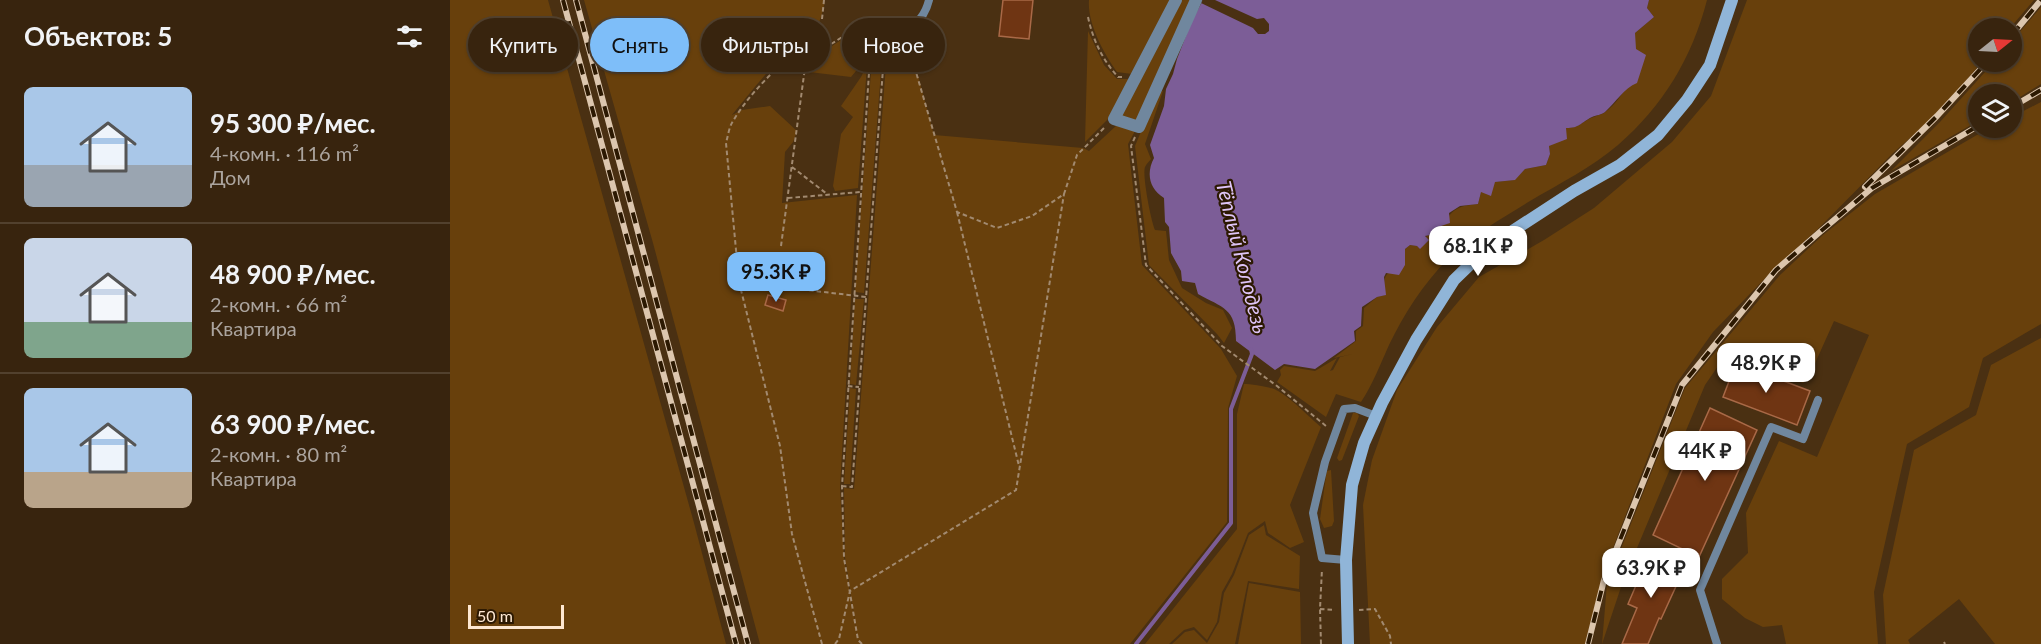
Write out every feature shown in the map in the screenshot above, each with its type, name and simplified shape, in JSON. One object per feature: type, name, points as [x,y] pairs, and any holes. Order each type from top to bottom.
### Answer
[{"type":"main road","points":[[1348,644],[1346,560],[1352,485],[1364,443],[1416,340],[1454,280],[1488,247],[1574,191],[1620,165],[1658,135],[1687,100],[1710,65],[1732,0]]},
{"type":"street","points":[[1176,0],[1114,119],[1139,127],[1197,0]]},
{"type":"lane","points":[[920,18],[929,0]]},
{"type":"lane","points":[[1717,644],[1700,590],[1771,427],[1803,439],[1818,400]]},
{"type":"lane","points":[[1346,560],[1322,558],[1313,513],[1325,462],[1344,409],[1356,408],[1376,416]]},
{"type":"path","points":[[822,18],[824,0]]},
{"type":"path","points":[[1088,17],[1092,35],[1106,63],[1118,77],[1136,76]]},
{"type":"path","points":[[781,246],[806,60],[842,37]]},
{"type":"path","points":[[842,486],[852,487],[885,42],[871,41],[842,486],[844,558],[858,640],[862,644]]},
{"type":"path","points":[[773,72],[764,80],[731,123],[726,143],[739,282],[780,446],[792,534],[822,644]]},
{"type":"path","points":[[916,72],[957,212],[1019,468]]},
{"type":"path","points":[[835,644],[839,639],[850,591],[1016,490],[1064,194],[1077,155],[1114,119]]},
{"type":"path","points":[[1139,127],[1131,146],[1146,266],[1222,345],[1335,434]]},
{"type":"path","points":[[792,166],[829,195]]},
{"type":"path","points":[[788,198],[860,192]]},
{"type":"path","points":[[957,212],[997,228],[1032,216],[1064,194]]},
{"type":"path","points":[[739,282],[866,297]]},
{"type":"path","points":[[848,386],[859,387]]},
{"type":"path","points":[[1321,644],[1322,558]]},
{"type":"path","points":[[1320,609],[1375,609],[1390,636],[1390,644]]},
{"type":"shaded area","points":[[450,0],[548,0],[553,18],[468,18],[468,72],[568,72],[726,644],[450,644]]},
{"type":"shaded area","points":[[584,0],[825,0],[821,18],[701,18],[701,72],[768,72],[732,115],[742,110],[770,106],[797,131],[793,142],[785,152],[782,203],[857,195],[840,487],[844,558],[858,641],[845,557],[844,488],[854,489],[885,72],[917,72],[934,135],[1083,148],[1089,151],[1117,125],[1135,131],[1128,144],[1142,265],[1221,349],[1237,376],[1228,408],[1227,522],[1130,644],[760,644],[653,243],[604,72],[689,72],[689,18],[590,18],[590,21]]},
{"type":"shaded area","points":[[1089,0],[1171,0],[1132,74],[1117,72],[1107,56],[1097,38],[1089,9]]},
{"type":"shaded area","points":[[1179,0],[1193,0],[1139,122],[1120,117]]},
{"type":"shaded area","points":[[1649,0],[1707,0],[1693,42],[1674,80],[1634,130],[1597,161],[1487,228],[1448,259],[1422,289],[1408,311],[1361,402],[1336,394],[1326,417],[1277,382],[1281,375],[1280,370],[1284,366],[1315,371],[1337,358],[1330,371],[1333,370],[1340,357],[1353,354],[1334,358],[1356,341],[1356,331],[1363,326],[1364,308],[1377,297],[1385,295],[1384,282],[1387,275],[1405,265],[1404,250],[1410,245],[1420,249],[1425,238],[1454,211],[1478,204],[1481,192],[1495,182],[1514,180],[1525,169],[1546,165],[1550,154],[1549,146],[1566,128],[1577,126],[1604,113],[1613,105],[1630,78],[1635,33],[1654,17],[1647,8]]},
{"type":"shaded area","points":[[1747,0],[2034,0],[2019,18],[1968,18],[1968,72],[1973,72],[1936,115],[1893,153],[1713,332],[1676,384],[1603,574],[1585,644],[1370,644],[1363,505],[1372,460],[1397,390],[1437,327],[1479,277],[1594,208],[1672,142],[1711,96]]},
{"type":"shaded area","points":[[2041,7],[2041,84],[2022,96],[2022,84],[1974,84],[1985,72],[2022,72],[2022,29]]},
{"type":"shaded area","points":[[1088,31],[1104,65],[1117,79],[1129,79],[1108,119],[1085,142]]},
{"type":"shaded area","points":[[842,39],[842,72],[855,72],[851,77],[809,72],[830,72],[830,47]]},
{"type":"shaded area","points":[[864,72],[866,72],[858,188],[835,191],[833,186],[841,134],[853,117],[841,106]]},
{"type":"shaded area","points":[[871,72],[881,72],[864,293],[855,292]]},
{"type":"shaded area","points":[[1163,91],[1145,144],[1151,159],[1145,166],[1144,172],[1151,217],[1155,230],[1166,231],[1169,260],[1182,288],[1206,303],[1223,310],[1232,328],[1224,343],[1149,265],[1135,146],[1157,93]]},
{"type":"shaded area","points":[[1968,91],[1968,127],[1891,171]]},
{"type":"shaded area","points":[[2041,102],[2041,324],[1983,358],[1969,407],[1907,444],[1874,592],[1878,644],[1786,644],[1782,625],[1763,627],[1745,618],[1722,599],[1722,579],[1748,553],[1746,513],[1779,441],[1817,457],[1869,335],[1834,321],[1808,379],[1803,383],[1727,353],[1705,385],[1622,584],[1602,644],[1607,584],[1685,388],[1780,275],[1823,235],[1875,194],[1972,138],[2022,138],[2022,112]]},
{"type":"shaded area","points":[[855,299],[864,299],[856,385],[850,384]]},
{"type":"shaded area","points":[[2041,338],[2041,644],[1995,644],[1959,599],[1908,640],[1910,644],[1886,644],[1883,595],[1914,450],[1976,415],[1991,365]]},
{"type":"shaded area","points":[[1244,384],[1276,390],[1321,427],[1290,505],[1304,542],[1290,548],[1268,533],[1265,521],[1248,533],[1232,574],[1222,592],[1217,622],[1207,640],[1194,627],[1184,630],[1169,644],[1145,644],[1237,529],[1237,414]]},
{"type":"shaded area","points":[[850,388],[856,389],[850,484],[844,484]]},
{"type":"shaded area","points":[[1353,413],[1359,416],[1342,460],[1339,461],[1337,458]]},
{"type":"shaded area","points":[[1331,470],[1334,521],[1332,526],[1324,528],[1320,519],[1327,471]]},
{"type":"shaded area","points":[[1264,525],[1266,535],[1300,556],[1299,589],[1248,581],[1235,644],[1172,644],[1185,632],[1194,630],[1207,643],[1219,622],[1224,593],[1234,575],[1249,535]]},
{"type":"shaded area","points":[[1249,583],[1300,592],[1301,644],[1238,644]]},
{"type":"water","points":[[1203,0],[1649,0],[1647,8],[1654,17],[1635,33],[1636,49],[1646,55],[1637,83],[1624,92],[1603,113],[1577,126],[1566,128],[1567,139],[1549,146],[1550,154],[1546,165],[1525,169],[1515,180],[1495,182],[1491,196],[1481,192],[1478,204],[1460,206],[1449,213],[1450,223],[1438,227],[1435,234],[1425,236],[1429,240],[1420,249],[1410,245],[1405,249],[1405,265],[1399,275],[1386,273],[1384,277],[1386,295],[1377,297],[1362,307],[1361,326],[1354,331],[1355,341],[1315,369],[1284,364],[1275,370],[1236,341],[1234,322],[1226,310],[1198,294],[1195,283],[1182,281],[1181,271],[1171,253],[1169,227],[1165,222],[1164,198],[1155,190],[1150,180],[1150,169],[1154,158],[1150,145],[1164,106],[1166,89],[1191,23]]},
{"type":"pier","points":[[1203,0],[1215,0],[1257,19],[1264,18],[1269,24],[1269,31],[1265,34],[1258,34],[1253,28],[1201,3]]},
{"type":"building","points":[[1003,0],[1033,0],[1029,39],[999,36]]},
{"type":"building","points":[[768,295],[786,300],[783,311],[765,305]]},
{"type":"building","points":[[1736,363],[1810,391],[1797,425],[1723,397]]},
{"type":"building","points":[[1710,408],[1757,430],[1699,557],[1653,535]]},
{"type":"building","points":[[1649,555],[1683,571],[1648,644],[1622,644],[1637,608],[1628,604]]},
{"type":"waterway","name":"Тёплый Колодезь","points":[[1136,644],[1231,523],[1231,409],[1252,354],[1251,349]]},
{"type":"railway","points":[[563,0],[736,644]]},
{"type":"railway","points":[[576,0],[748,644]]},
{"type":"railway","points":[[2022,23],[2041,0]]},
{"type":"railway","points":[[1865,187],[1978,72]]},
{"type":"railway","points":[[2022,101],[2041,90]]},
{"type":"railway","points":[[1588,644],[1604,580],[1682,385],[1776,270],[1872,188],[1968,132]]}]
